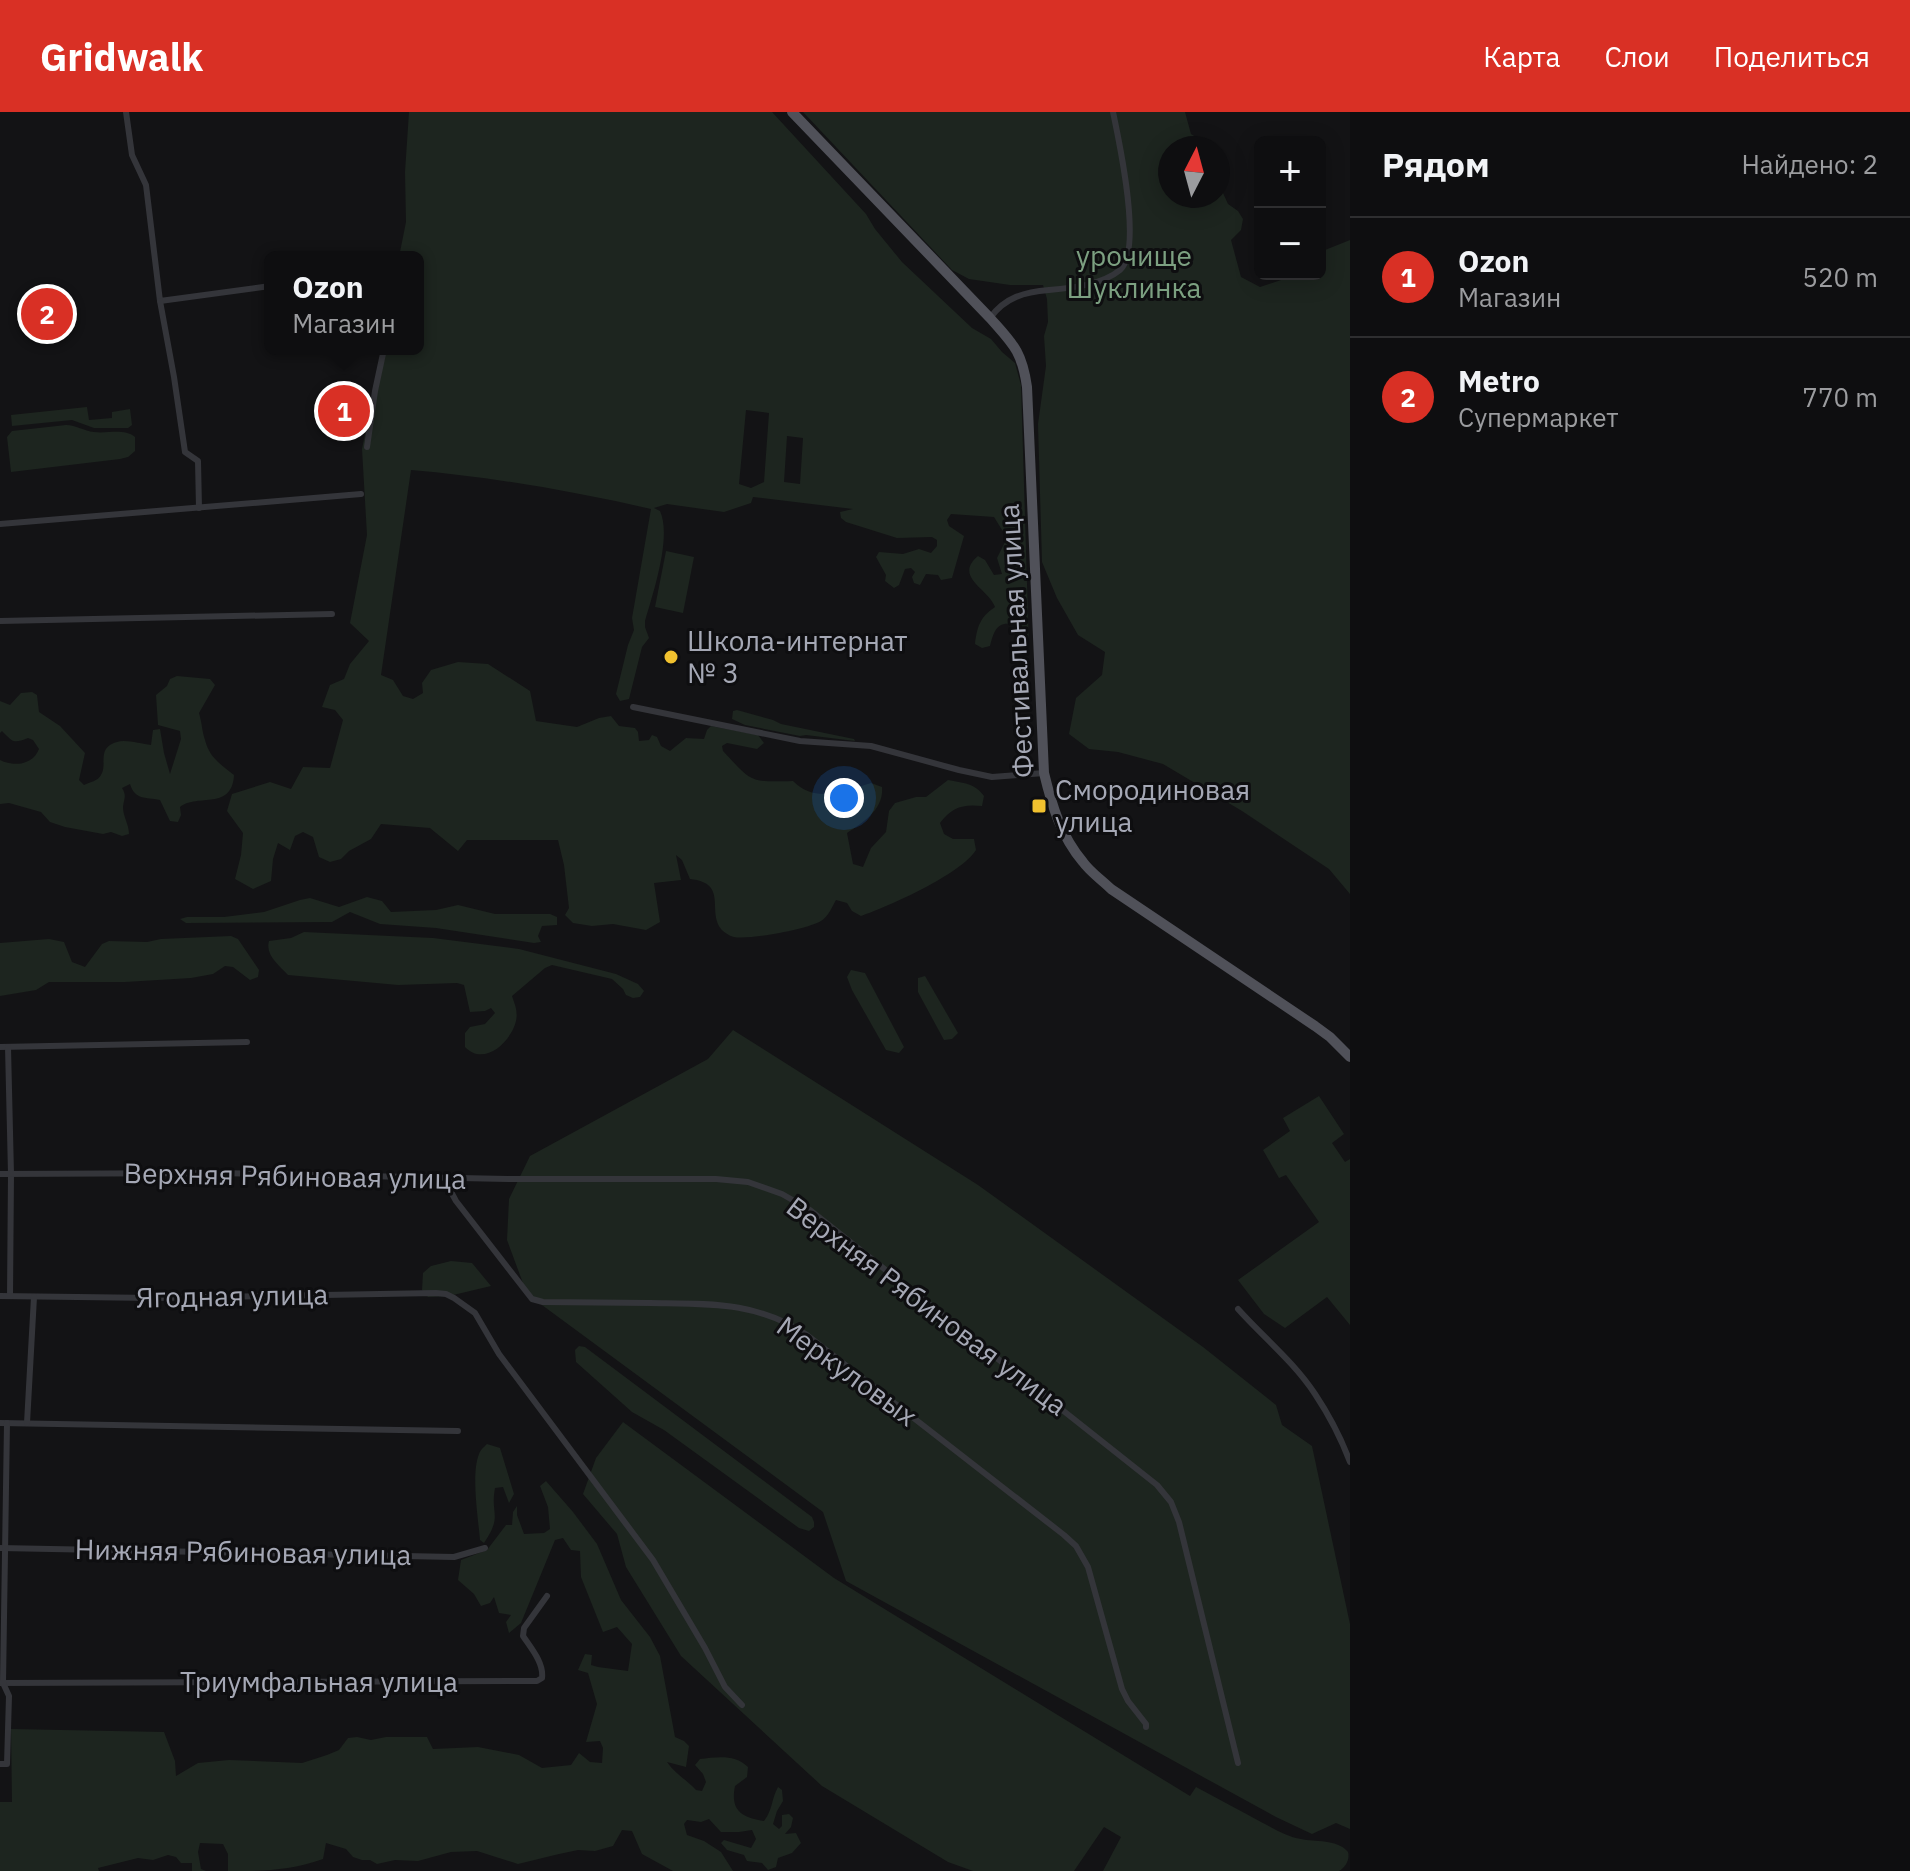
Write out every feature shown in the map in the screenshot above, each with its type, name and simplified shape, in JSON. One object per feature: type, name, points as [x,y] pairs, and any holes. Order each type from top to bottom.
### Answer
[{"type":"main road","name":"Фестивальная улица","points":[[792,112],[965,290],[1015,346],[1024,366],[1044,773],[1051,805],[1062,832],[1083,863],[1111,889],[1315,1026],[1350,1057]]},
{"type":"street","points":[[126,112],[132,155],[146,185],[160,301],[185,452],[198,461],[199,508]]},
{"type":"street","points":[[990,318],[1000,306],[1017,296],[1084,285],[1121,269],[1125,262],[1129,228],[1124,165],[1113,112]]},
{"type":"street","points":[[160,301],[264,287]]},
{"type":"street","points":[[367,447],[383,355]]},
{"type":"street","points":[[0,524],[361,494]]},
{"type":"street","points":[[0,621],[332,614]]},
{"type":"street","points":[[633,707],[800,741],[871,746],[992,777],[1044,773]]},
{"type":"street","points":[[10,1296],[11,1174],[4,1047],[247,1042]]},
{"type":"street","name":"Верхняя Рябиновая улица","points":[[0,1174],[214,1173],[508,1179],[716,1179],[748,1182],[782,1194],[810,1210],[1157,1485],[1171,1502],[1179,1522],[1238,1763]]},
{"type":"street","name":"Меркуловых","points":[[448,1177],[456,1201],[535,1300],[723,1304],[779,1319],[807,1335],[1064,1535],[1076,1546],[1088,1567],[1122,1689],[1146,1727]]},
{"type":"street","name":"Ягодная улица","points":[[0,1296],[154,1298],[446,1294],[475,1313],[499,1354],[653,1560],[725,1687],[742,1705]]},
{"type":"street","points":[[27,1423],[34,1297]]},
{"type":"street","points":[[1238,1309],[1314,1392],[1342,1441],[1350,1462]]},
{"type":"street","points":[[0,1764],[7,1764],[9,1696],[2,1683],[3,1423],[458,1431]]},
{"type":"street","name":"Нижняя Рябиновая улица","points":[[3,1548],[454,1557],[485,1548]]},
{"type":"street","name":"Триумфальная улица","points":[[2,1683],[537,1681],[542,1678],[543,1671],[523,1636],[524,1628],[547,1596]]},
{"type":"green space","points":[[409,112],[772,112],[866,214],[902,262],[972,328],[991,339],[1015,363],[1021,385],[1029,650],[1023,649],[1015,625],[1009,624],[997,628],[990,646],[982,648],[975,644],[980,623],[995,607],[975,583],[969,570],[978,556],[985,560],[994,575],[1002,574],[997,558],[1007,538],[994,517],[951,514],[947,520],[949,526],[964,536],[952,578],[941,580],[938,575],[926,574],[920,585],[914,583],[912,577],[915,572],[911,568],[905,569],[899,585],[894,588],[885,581],[886,575],[876,557],[879,552],[903,554],[919,549],[931,553],[937,546],[937,540],[932,537],[897,538],[841,518],[840,512],[853,509],[753,497],[751,503],[724,512],[667,504],[654,508],[660,511],[664,535],[660,565],[645,621],[649,638],[642,647],[629,699],[620,701],[616,694],[634,630],[632,618],[651,509],[532,485],[411,470],[381,675],[393,680],[403,696],[413,699],[423,693],[422,683],[431,670],[458,662],[488,664],[530,691],[536,721],[577,727],[611,716],[619,726],[635,728],[639,741],[649,740],[652,735],[670,751],[686,738],[704,739],[711,726],[758,735],[764,743],[757,749],[727,743],[722,746],[733,762],[753,778],[793,781],[802,788],[820,794],[841,792],[871,783],[882,787],[876,808],[847,833],[853,864],[863,867],[871,848],[886,832],[889,811],[895,803],[926,797],[948,780],[968,784],[984,796],[982,806],[958,808],[940,823],[944,834],[953,839],[974,839],[976,850],[968,859],[924,888],[861,916],[852,911],[847,903],[836,900],[826,917],[814,924],[742,938],[723,931],[718,924],[710,886],[690,879],[682,860],[676,855],[681,880],[654,883],[660,922],[646,930],[613,924],[592,926],[573,923],[565,915],[569,908],[558,840],[467,840],[458,851],[430,828],[381,824],[371,839],[341,859],[330,862],[319,857],[313,837],[303,832],[295,836],[290,850],[278,843],[271,881],[253,889],[235,879],[243,833],[227,811],[232,794],[270,782],[291,789],[303,767],[330,768],[343,720],[335,710],[322,707],[330,685],[344,679],[350,664],[369,641],[350,623],[367,535],[362,449],[384,355],[424,355],[424,251],[400,251],[406,222]],"holes":[[[746,410],[769,413],[764,482],[751,488],[739,484]],[[787,436],[803,438],[800,484],[784,482]]]},
{"type":"green space","name":"урочище Шуклинка","points":[[803,112],[1185,112],[1194,136],[1158,136],[1158,208],[1230,208],[1230,205],[1238,211],[1243,219],[1241,230],[1231,240],[1241,277],[1260,287],[1281,280],[1326,280],[1326,250],[1350,240],[1350,894],[1329,869],[1242,811],[1163,764],[1118,752],[1089,749],[1069,734],[1076,698],[1102,675],[1105,652],[1078,635],[1057,598],[1042,562],[1038,424],[1046,366],[1044,336],[1048,322],[1047,299],[1043,285],[1010,285],[969,279],[952,270]]},
{"type":"green space","points":[[87,407],[89,420],[112,418],[112,412],[130,409],[132,425],[128,428],[94,428],[72,420],[12,426],[11,415]]},
{"type":"green space","points":[[66,425],[94,432],[131,434],[135,437],[135,451],[120,459],[11,472],[7,437],[12,431]]},
{"type":"green space","points":[[666,551],[694,557],[683,613],[655,607]]},
{"type":"green space","points":[[177,676],[210,679],[215,685],[199,713],[209,751],[234,775],[227,793],[180,807],[178,822],[170,821],[160,800],[138,795],[130,784],[122,788],[125,795],[123,811],[129,834],[122,836],[65,827],[50,822],[41,812],[9,803],[0,804],[0,760],[22,763],[32,758],[39,749],[33,740],[14,741],[2,731],[0,733],[0,701],[10,705],[21,693],[37,695],[39,712],[60,726],[85,753],[79,780],[84,785],[101,775],[105,752],[111,745],[125,741],[151,745],[153,730],[160,729],[170,774],[181,739],[180,731],[158,725],[156,695],[170,679]]},
{"type":"green space","points":[[733,711],[855,741],[800,736],[745,725],[732,719]]},
{"type":"green space","points":[[367,897],[382,901],[391,912],[436,910],[458,905],[495,914],[550,914],[557,917],[557,925],[542,926],[538,936],[541,942],[534,943],[436,928],[380,924],[350,912],[332,922],[186,923],[180,919],[264,912],[310,898],[339,907]]},
{"type":"green space","points":[[304,932],[433,938],[519,949],[616,974],[638,984],[644,991],[640,997],[633,998],[626,995],[612,979],[552,965],[512,996],[517,1014],[509,1037],[496,1049],[480,1054],[465,1047],[465,1033],[470,1027],[485,1024],[495,1013],[491,1008],[470,1012],[464,985],[398,985],[288,975],[271,955],[269,941],[291,938]]},
{"type":"green space","points":[[231,936],[238,939],[259,970],[258,977],[250,980],[233,967],[225,966],[213,974],[191,978],[49,982],[36,990],[0,996],[0,943],[49,939],[64,942],[72,962],[85,967],[102,944],[109,941],[147,942]]},
{"type":"green space","points":[[851,970],[865,973],[904,1047],[899,1053],[886,1050],[852,990],[847,977]]},
{"type":"green space","points":[[925,976],[958,1033],[952,1039],[944,1040],[918,992],[918,978]]},
{"type":"green space","points":[[733,1030],[978,1185],[1203,1347],[1276,1405],[1282,1425],[1312,1446],[1350,1624],[1350,1829],[1336,1823],[1312,1834],[1276,1817],[846,1581],[823,1512],[527,1294],[507,1240],[509,1199],[530,1156],[708,1059]]},
{"type":"green space","points":[[1319,1096],[1344,1134],[1332,1143],[1345,1162],[1350,1159],[1350,1325],[1327,1297],[1285,1328],[1264,1314],[1238,1280],[1319,1222],[1286,1175],[1279,1178],[1263,1150],[1290,1131],[1283,1118]]},
{"type":"green space","points":[[451,1261],[472,1263],[491,1286],[449,1296],[428,1297],[422,1290],[423,1273],[431,1266]]},
{"type":"green space","points":[[579,1346],[585,1347],[812,1517],[814,1527],[809,1531],[799,1528],[664,1430],[632,1412],[576,1362],[575,1350]]},
{"type":"green space","points":[[623,1422],[834,1578],[1190,1796],[1196,1787],[1285,1834],[1338,1845],[1348,1852],[1345,1865],[1339,1871],[1103,1871],[1121,1837],[1104,1827],[1074,1871],[973,1871],[948,1862],[822,1786],[681,1656],[626,1567],[617,1534],[583,1494],[596,1458]]},
{"type":"green space","points":[[487,1444],[500,1448],[514,1494],[509,1503],[503,1487],[495,1488],[495,1520],[484,1543],[480,1540],[476,1473],[479,1454]]},
{"type":"green space","points":[[546,1481],[597,1544],[621,1600],[650,1637],[660,1656],[675,1737],[689,1746],[686,1767],[667,1762],[670,1766],[696,1790],[702,1791],[706,1782],[695,1765],[700,1759],[726,1757],[743,1763],[748,1767],[747,1777],[735,1786],[736,1807],[744,1815],[764,1821],[778,1787],[782,1790],[783,1801],[773,1824],[779,1829],[782,1815],[789,1814],[793,1818],[785,1834],[796,1833],[801,1843],[792,1853],[778,1858],[776,1867],[768,1870],[762,1863],[747,1861],[744,1855],[727,1850],[721,1843],[724,1840],[751,1848],[756,1839],[752,1830],[721,1832],[709,1819],[701,1822],[687,1820],[684,1824],[687,1835],[721,1852],[733,1871],[673,1871],[642,1854],[632,1831],[622,1830],[613,1846],[595,1851],[578,1850],[518,1864],[477,1851],[377,1864],[353,1857],[346,1849],[326,1843],[323,1859],[311,1863],[276,1870],[228,1871],[228,1854],[223,1844],[200,1843],[201,1869],[206,1871],[192,1871],[192,1863],[181,1863],[176,1857],[168,1855],[153,1860],[138,1858],[98,1868],[99,1871],[0,1871],[0,1802],[12,1802],[11,1729],[164,1732],[175,1761],[176,1776],[198,1763],[229,1760],[302,1763],[339,1750],[348,1738],[357,1737],[371,1740],[427,1737],[433,1749],[478,1747],[519,1755],[542,1768],[571,1765],[579,1753],[590,1762],[602,1763],[600,1741],[586,1742],[597,1704],[588,1673],[578,1670],[585,1654],[592,1655],[591,1665],[628,1671],[632,1644],[617,1627],[603,1632],[581,1577],[580,1551],[571,1550],[563,1538],[555,1540],[521,1623],[509,1633],[506,1622],[511,1615],[499,1613],[494,1597],[490,1603],[481,1606],[474,1594],[458,1580],[461,1560],[487,1550],[506,1525],[512,1525],[517,1506],[524,1534],[544,1533],[550,1529],[548,1507],[540,1486]]},
{"type":"place","name":"Metro","points":[[47,314]]},
{"type":"place","name":"Ozon","points":[[344,411]]},
{"type":"place","name":"Школа-интернат № 3","points":[[671,657]]},
{"type":"place","name":"Смородиновая улица","points":[[1039,806]]}]
